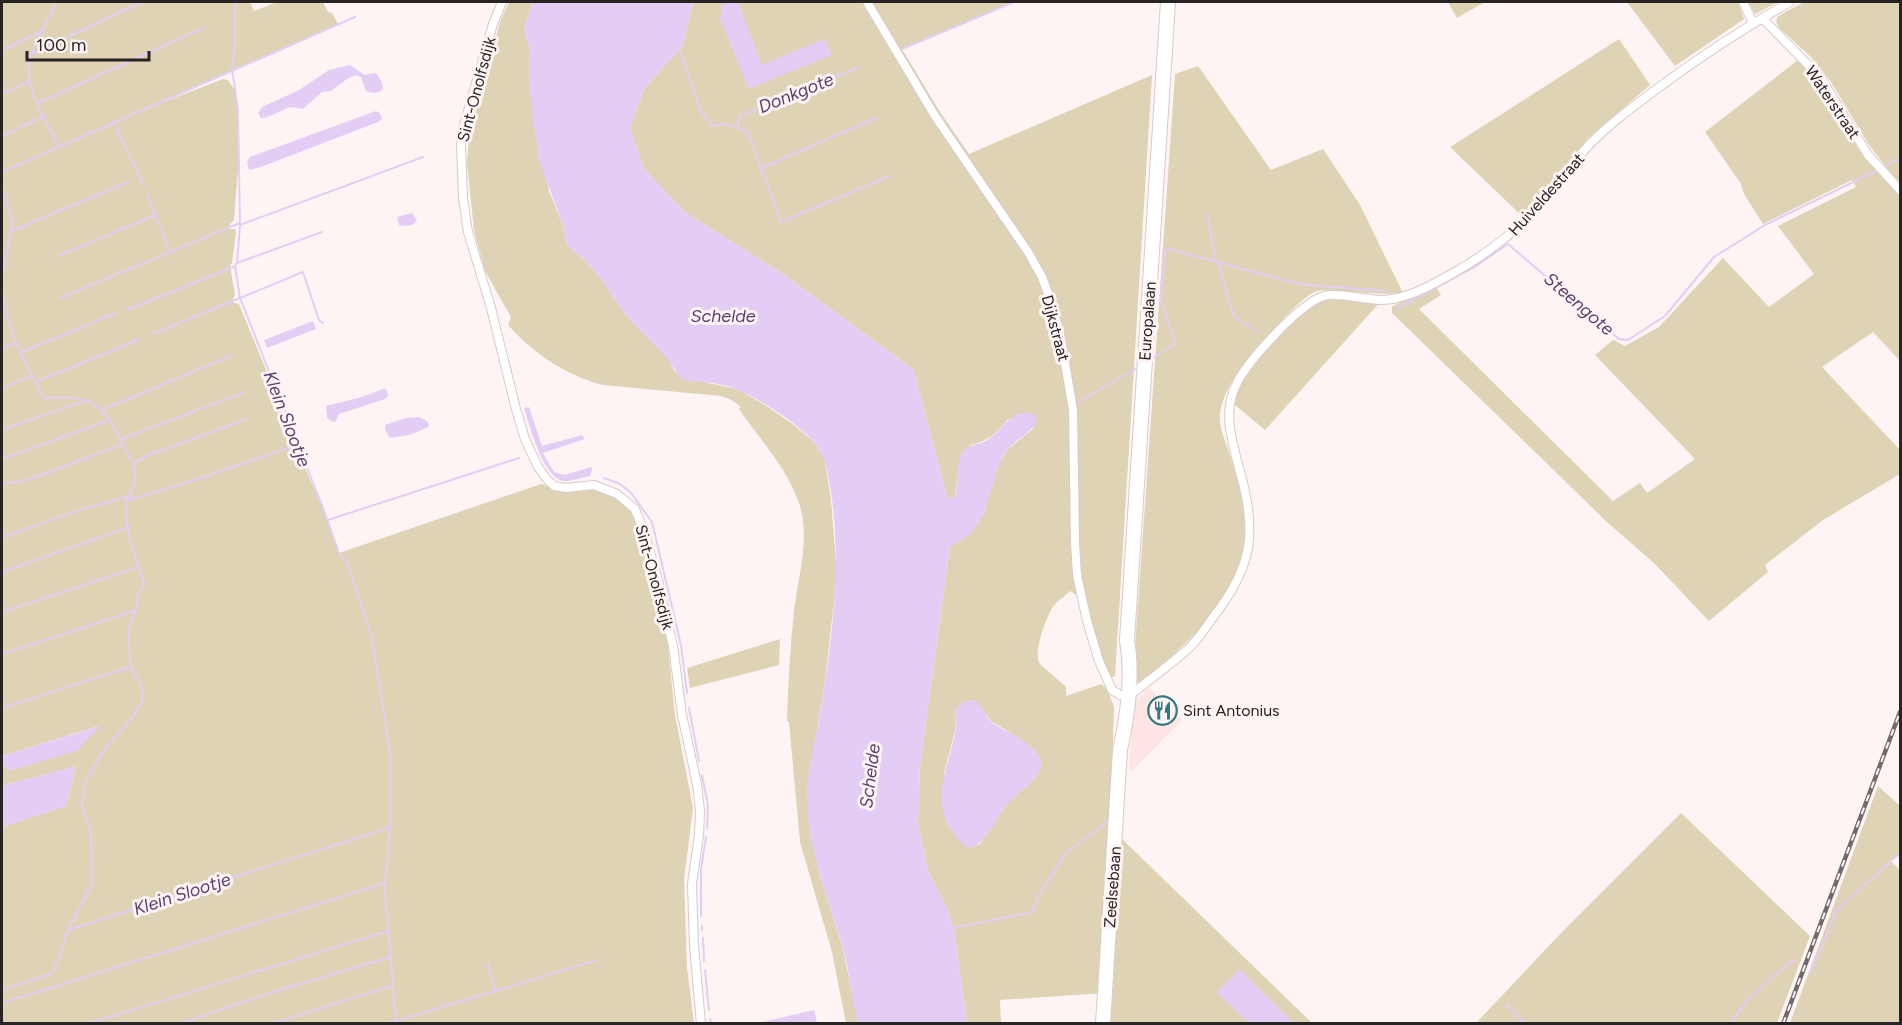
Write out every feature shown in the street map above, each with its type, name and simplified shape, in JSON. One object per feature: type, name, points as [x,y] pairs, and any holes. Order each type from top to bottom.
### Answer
[{"type":"main road","name":"Europalaan","points":[[1127,640],[1168,2]]},
{"type":"main road","name":"Zeelsebaan","points":[[1102,1023],[1120,750],[1118,723],[1124,695],[1124,650],[1127,640]]},
{"type":"street","name":"Sint-Onolfsdijk","points":[[502,2],[493,24],[461,144],[463,198],[468,232],[491,308],[516,409],[525,439],[538,467],[554,486],[566,488],[594,485],[617,494],[635,509],[645,534],[673,646],[682,715],[697,784],[700,811],[699,835],[692,884],[694,945],[701,1023]]},
{"type":"street","name":"Dijkstraat","points":[[867,2],[935,116],[1028,252],[1049,296],[1060,334],[1073,410],[1074,543],[1077,575],[1099,661],[1112,690],[1124,695]]},
{"type":"street","points":[[1743,2],[1753,22]]},
{"type":"street","name":"Huiveldestraat","points":[[1124,695],[1134,692],[1191,646],[1232,593],[1245,563],[1250,536],[1249,507],[1229,432],[1227,416],[1237,382],[1249,364],[1280,330],[1316,299],[1327,295],[1394,299],[1412,294],[1478,258],[1509,236],[1551,193],[1588,146],[1630,109],[1753,22],[1790,2]]},
{"type":"street","name":"Waterstraat","points":[[1762,18],[1821,78],[1868,155],[1900,190]]},
{"type":"shaded area","points":[[2,2],[250,2],[254,11],[277,2],[323,2],[328,12],[332,13],[338,24],[132,114],[223,79],[228,80],[236,92],[238,169],[234,220],[229,229],[235,229],[236,232],[230,265],[235,295],[234,303],[239,304],[294,438],[289,444],[297,450],[323,508],[339,553],[541,484],[604,492],[626,505],[635,518],[654,579],[668,647],[675,715],[693,808],[684,879],[687,968],[694,1023],[2,1023],[2,827],[66,806],[76,766],[2,786],[2,764],[10,771],[99,726],[2,756]]},
{"type":"shaded area","points":[[509,2],[533,2],[524,29],[530,51],[529,77],[549,191],[564,228],[567,245],[587,262],[625,314],[667,357],[675,372],[708,383],[737,389],[794,425],[814,442],[824,457],[831,499],[837,576],[825,680],[807,792],[819,872],[843,949],[858,1023],[846,1023],[832,952],[800,842],[789,722],[787,721],[789,666],[804,545],[800,506],[781,467],[739,409],[741,407],[732,400],[721,396],[603,385],[590,381],[551,362],[528,345],[508,325],[511,317],[485,271],[474,231],[467,163],[470,127],[500,22]]},
{"type":"shaded area","points":[[693,2],[1013,2],[902,49],[940,112],[969,154],[1152,75],[1115,676],[1111,678],[1104,672],[1082,599],[1070,591],[1052,609],[1039,643],[1038,652],[1040,664],[1066,687],[1066,696],[1101,684],[1107,688],[1114,707],[1105,993],[1000,1000],[1001,1023],[967,1023],[954,929],[948,910],[928,871],[918,824],[920,766],[950,547],[969,534],[985,511],[997,468],[1007,450],[1034,428],[1008,419],[992,435],[971,445],[959,464],[955,496],[948,499],[913,369],[780,272],[686,213],[644,169],[630,128],[644,89],[683,45]],"holes":[[[974,700],[992,722],[1014,735],[1038,774],[1006,805],[980,844],[969,848],[944,773],[955,731],[955,710],[963,702]]]},
{"type":"shaded area","points":[[1448,2],[1485,2],[1457,18]]},
{"type":"shaded area","points":[[1627,2],[1738,2],[1744,19],[1675,66]]},
{"type":"shaded area","points":[[1748,2],[1778,2],[1755,14]]},
{"type":"shaded area","points":[[1804,2],[1900,2],[1900,183],[1869,145],[1831,82],[1811,57],[1779,28],[1776,21],[1778,16]]},
{"type":"shaded area","points":[[1619,39],[1650,85],[1587,139],[1555,181],[1523,217],[1450,147]]},
{"type":"shaded area","points":[[1798,60],[1812,75],[1858,149],[1900,196],[1900,361],[1873,332],[1822,367],[1900,450],[1900,474],[1823,520],[1765,565],[1768,572],[1709,621],[1654,563],[1608,523],[1392,313],[1392,307],[1436,287],[1441,295],[1419,309],[1613,501],[1640,483],[1647,493],[1695,459],[1595,355],[1613,340],[1625,346],[1659,327],[1723,258],[1769,307],[1814,274],[1778,226],[1856,187],[1852,180],[1763,224],[1744,194],[1741,184],[1705,132]]},
{"type":"shaded area","points":[[1198,66],[1271,170],[1323,149],[1360,205],[1403,293],[1317,291],[1312,293],[1265,338],[1238,372],[1224,398],[1220,422],[1243,505],[1245,532],[1242,559],[1226,594],[1200,628],[1185,644],[1139,683],[1134,672],[1136,633],[1175,74]]},
{"type":"shaded area","points":[[1327,295],[1382,300],[1265,430],[1230,401],[1237,382],[1280,330]]},
{"type":"shaded area","points":[[780,639],[779,665],[690,688],[687,668]]},
{"type":"shaded area","points":[[1149,688],[1182,720],[1132,771],[1129,768],[1133,703]]},
{"type":"shaded area","points":[[1878,786],[1900,806],[1900,853],[1891,861],[1900,870],[1900,1023],[1790,1023]]},
{"type":"shaded area","points":[[1681,813],[1810,936],[1777,1023],[1476,1023],[1563,931]]},
{"type":"shaded area","points":[[1121,838],[1311,1022],[1310,1024],[1109,1024]]},
{"type":"water","name":"Schelde","points":[[533,2],[693,2],[683,45],[644,89],[630,128],[644,169],[686,213],[780,272],[913,369],[948,499],[955,496],[959,463],[964,450],[987,440],[1019,414],[1034,414],[1037,421],[1005,453],[996,473],[987,505],[977,525],[970,534],[950,547],[920,766],[918,824],[928,871],[948,910],[954,929],[967,1023],[858,1023],[843,948],[814,853],[808,814],[808,774],[828,658],[836,576],[834,521],[824,459],[819,449],[803,431],[763,403],[727,386],[682,380],[666,357],[625,314],[587,262],[567,245],[564,228],[540,163],[533,120],[529,77],[530,51],[524,29]]},
{"type":"water","points":[[723,2],[738,2],[762,65],[824,39],[832,55],[751,88],[748,87],[720,19]]},
{"type":"water","points":[[350,65],[364,75],[376,73],[382,82],[383,89],[375,93],[366,91],[361,77],[356,75],[331,91],[322,92],[303,109],[290,107],[265,118],[261,118],[258,113],[262,107],[299,90],[329,70]]},
{"type":"water","points":[[376,111],[380,113],[382,119],[378,122],[249,170],[247,162],[250,157]]},
{"type":"water","points":[[412,213],[417,221],[409,226],[399,225],[397,217]]},
{"type":"water","points":[[313,321],[316,329],[267,348],[264,340]]},
{"type":"water","points":[[386,389],[388,396],[385,399],[339,414],[333,422],[327,418],[326,406]]},
{"type":"water","points":[[529,407],[542,446],[582,435],[585,439],[543,453],[554,472],[565,475],[591,467],[590,476],[563,481],[549,470],[538,449],[524,408]]},
{"type":"water","points":[[419,417],[427,421],[429,426],[415,433],[390,438],[385,430],[385,425],[405,418]]},
{"type":"water","points":[[974,700],[994,724],[1035,750],[1040,758],[1041,766],[1034,779],[1002,811],[980,843],[969,848],[960,842],[950,828],[942,805],[942,793],[955,733],[955,710],[963,702]]},
{"type":"water","points":[[100,726],[78,750],[10,771],[2,764],[2,756]]},
{"type":"water","points":[[76,766],[66,806],[2,827],[2,786]]},
{"type":"water","points":[[1239,969],[1294,1023],[1249,1023],[1217,993]]},
{"type":"water","points":[[814,1010],[817,1023],[758,1023]]},
{"type":"waterway","points":[[56,2],[32,53],[29,77],[41,112],[58,145]]},
{"type":"waterway","points":[[31,54],[142,2]]},
{"type":"waterway","name":"Klein Slootje","points":[[235,2],[235,49],[232,69],[238,111],[240,226],[235,266],[240,298],[339,553],[347,562],[372,639],[390,753],[390,828],[385,889],[396,1021],[394,1024]]},
{"type":"waterway","name":"Donkgote","points":[[902,49],[1014,2]]},
{"type":"waterway","points":[[2,175],[4,171],[355,17]]},
{"type":"waterway","points":[[38,103],[203,28]]},
{"type":"waterway","points":[[2,50],[42,31]]},
{"type":"waterway","points":[[678,46],[701,112],[713,126],[726,124],[748,132],[781,222],[890,176]]},
{"type":"waterway","name":"Donkgote","points":[[738,128],[740,116],[859,67]]},
{"type":"waterway","points":[[2,94],[29,81]]},
{"type":"waterway","points":[[2,136],[44,116]]},
{"type":"waterway","points":[[761,168],[876,118]]},
{"type":"waterway","points":[[113,121],[144,186]]},
{"type":"waterway","points":[[240,225],[423,157]]},
{"type":"waterway","name":"Steengote","points":[[1887,165],[1900,159]]},
{"type":"waterway","name":"Steengote","points":[[1398,308],[1476,266],[1508,244],[1619,339],[1628,340],[1665,316],[1714,257],[1765,225],[1874,172]]},
{"type":"waterway","points":[[11,231],[128,182]]},
{"type":"waterway","points":[[2,187],[12,218],[2,277]]},
{"type":"waterway","points":[[148,196],[170,252]]},
{"type":"waterway","points":[[1207,213],[1215,258],[1234,317],[1259,332]]},
{"type":"waterway","points":[[58,256],[156,215]]},
{"type":"waterway","points":[[60,298],[240,223]]},
{"type":"waterway","points":[[237,263],[322,232]]},
{"type":"waterway","name":"Steengote","points":[[1153,358],[1175,344],[1161,302],[1165,250],[1169,249],[1291,282],[1386,291]]},
{"type":"waterway","points":[[127,310],[235,266]]},
{"type":"waterway","points":[[153,334],[303,272],[319,320],[323,323]]},
{"type":"waterway","points":[[2,288],[8,318],[17,345],[44,398],[74,398],[94,404],[109,419],[130,458],[135,469],[135,478],[126,507],[127,526],[144,583],[138,595],[136,610],[128,630],[131,667],[142,686],[142,702],[132,718],[104,750],[85,782],[82,806],[91,832],[92,884],[68,930],[53,973],[2,990]]},
{"type":"waterway","points":[[20,353],[116,313]]},
{"type":"waterway","points":[[36,382],[140,339]]},
{"type":"waterway","points":[[2,349],[15,343]]},
{"type":"waterway","points":[[104,409],[231,356]]},
{"type":"waterway","name":"Steengote","points":[[1078,402],[1135,369]]},
{"type":"waterway","points":[[2,388],[32,376]]},
{"type":"waterway","points":[[121,439],[245,392]]},
{"type":"waterway","points":[[2,430],[84,401]]},
{"type":"waterway","points":[[133,463],[247,419]]},
{"type":"waterway","points":[[2,459],[109,420]]},
{"type":"waterway","points":[[2,484],[28,480],[123,444]]},
{"type":"waterway","points":[[129,500],[297,445]]},
{"type":"waterway","points":[[328,520],[519,458]]},
{"type":"waterway","points":[[604,478],[620,484],[631,493],[652,522],[681,645],[687,693]]},
{"type":"waterway","points":[[2,537],[86,508],[130,496]]},
{"type":"waterway","points":[[2,572],[129,527]]},
{"type":"waterway","points":[[2,612],[138,567]]},
{"type":"waterway","points":[[2,654],[136,610]]},
{"type":"waterway","points":[[2,708],[130,667]]},
{"type":"waterway","points":[[689,708],[699,761]]},
{"type":"waterway","points":[[702,775],[708,805],[707,828]]},
{"type":"waterway","points":[[952,928],[1033,912],[1039,895],[1066,853],[1111,819]]},
{"type":"waterway","name":"Klein Slootje","points":[[68,930],[388,828]]},
{"type":"waterway","points":[[701,916],[701,869],[706,837]]},
{"type":"waterway","points":[[1810,974],[1836,911],[1900,853]]},
{"type":"waterway","points":[[2,1003],[385,883]]},
{"type":"waterway","points":[[87,1024],[388,931]]},
{"type":"waterway","points":[[703,938],[704,961]]},
{"type":"waterway","points":[[179,1024],[267,994],[390,957]]},
{"type":"waterway","points":[[386,1024],[597,960]]},
{"type":"waterway","points":[[1730,1024],[1749,998],[1790,962],[1795,961]]},
{"type":"waterway","points":[[488,963],[495,989]]},
{"type":"waterway","points":[[705,970],[709,1010]]},
{"type":"waterway","points":[[271,1024],[391,986]]},
{"type":"waterway","points":[[1506,1004],[1526,1024]]},
{"type":"waterway","points":[[710,1019],[711,1024]]},
{"type":"railway","points":[[1783,1024],[1900,712]]},
{"type":"place","name":"Sint Antonius","points":[[1162,710]]}]
